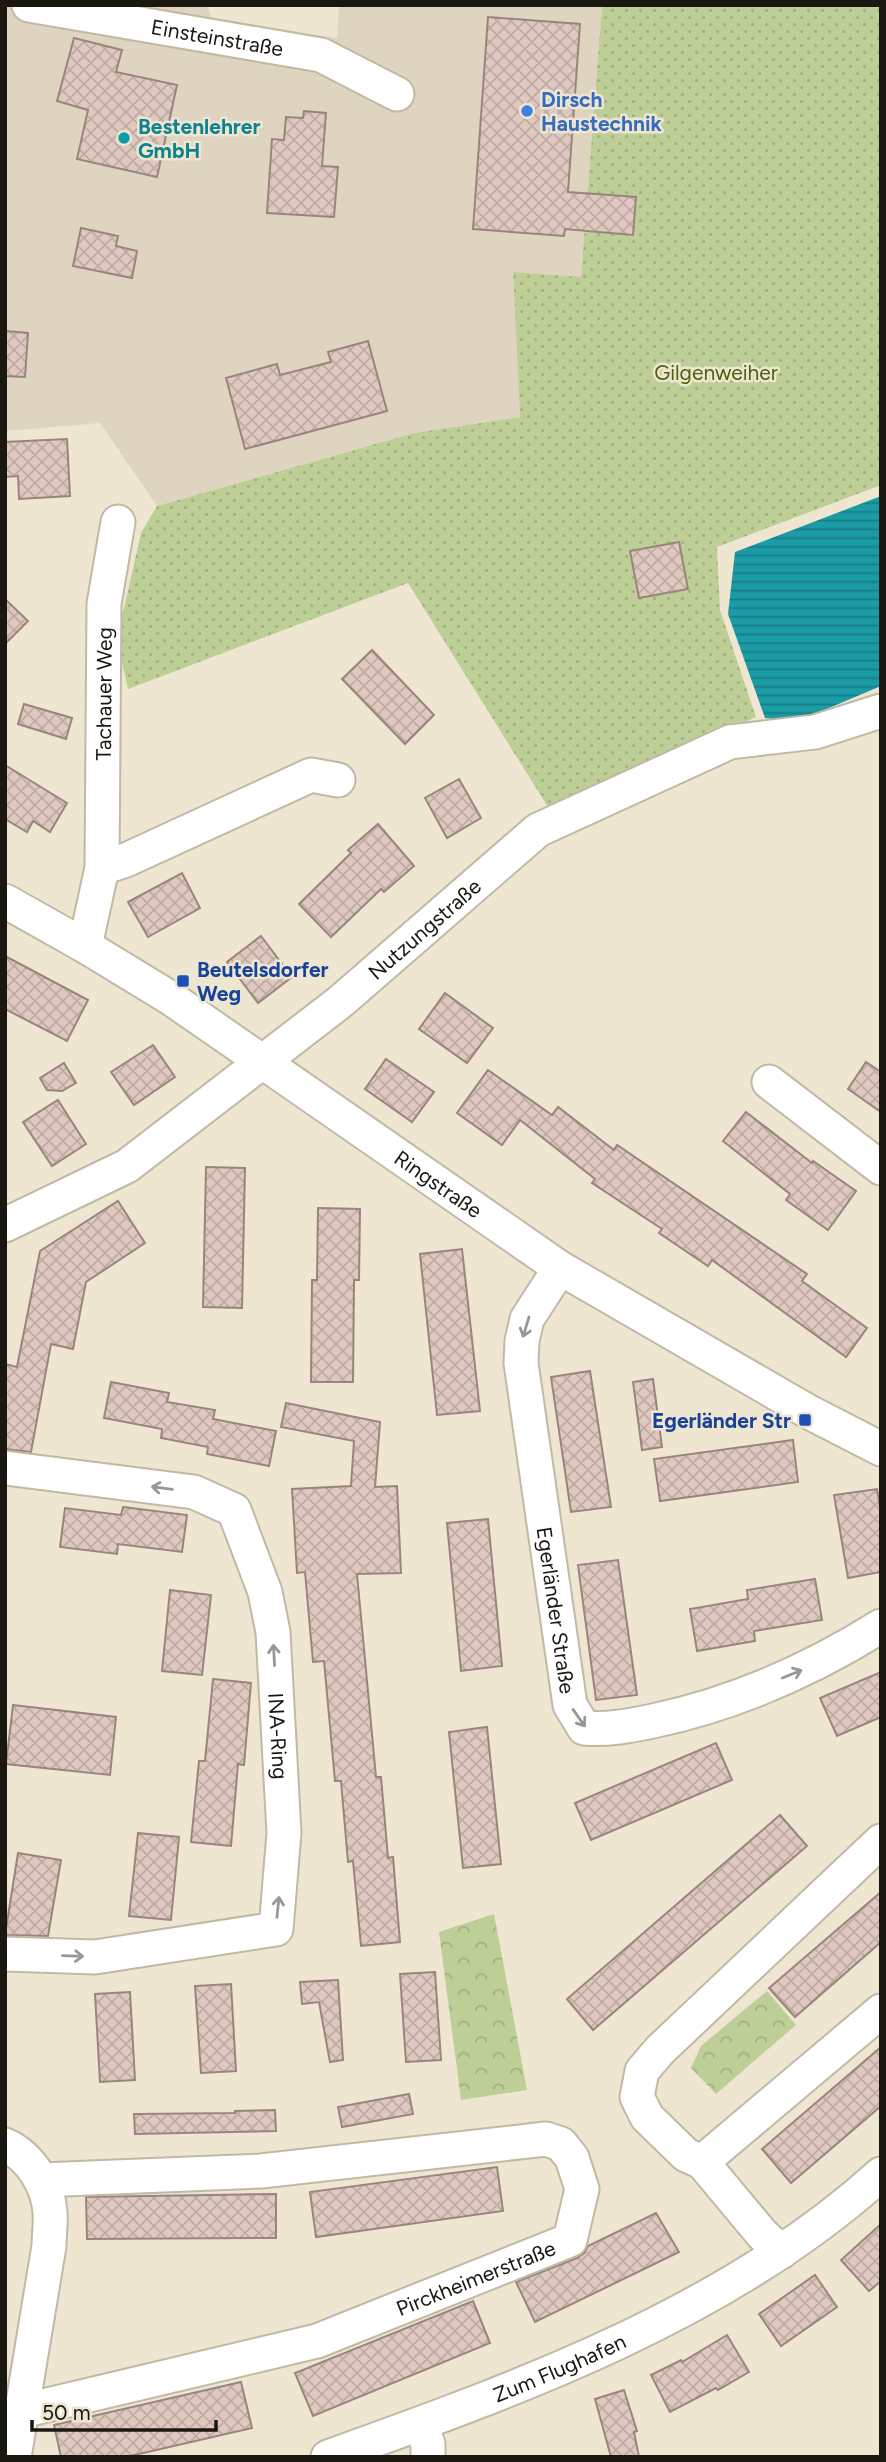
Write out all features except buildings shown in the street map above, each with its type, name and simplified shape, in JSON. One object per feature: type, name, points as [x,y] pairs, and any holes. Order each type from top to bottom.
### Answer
[{"type":"street","name":"Einsteinstraße","points":[[29,5],[321,55],[397,93]]},
{"type":"street","name":"Tachauer Weg","points":[[85,946],[102,867],[104,604],[118,522]]},
{"type":"street","name":"Nutzungstraße","points":[[5,1225],[127,1166],[340,1002],[538,830],[730,742],[815,732],[881,711]]},
{"type":"street","points":[[102,867],[126,860],[310,775],[338,780]]},
{"type":"street","name":"Ringstraße","points":[[5,901],[172,999],[560,1268],[797,1405],[881,1449]]},
{"type":"street","points":[[769,1082],[881,1168]]},
{"type":"street","name":"Egerländer Straße","points":[[560,1268],[527,1319],[521,1363],[570,1705],[584,1728],[608,1730],[692,1713],[801,1671],[881,1626]]},
{"type":"street","name":"INA-Ring","points":[[5,1468],[194,1492],[234,1510],[265,1592],[273,1632],[284,1833],[276,1929],[95,1957],[5,1954]]},
{"type":"street","points":[[781,2252],[762,2234],[702,2162],[686,2155],[647,2118],[637,2097],[642,2071],[670,2041],[881,1841]]},
{"type":"street","points":[[702,2162],[881,2011]]},
{"type":"street","name":"Pirckheimerstraße","points":[[22,2411],[317,2341],[570,2240],[582,2189],[572,2158],[561,2144],[546,2139],[261,2171],[41,2180]]},
{"type":"street","points":[[5,2145],[19,2151],[41,2180],[50,2211],[49,2246],[14,2457]]},
{"type":"street","name":"Zum Flughafen","points":[[328,2457],[420,2424],[580,2358],[689,2307],[781,2252],[881,2174]]},
{"type":"street","points":[[420,2424],[428,2444],[428,2457]]},
{"type":"shaded area","points":[[5,5],[208,5],[211,18],[337,38],[339,5],[602,5],[581,278],[513,273],[520,417],[414,433],[157,506],[100,423],[5,431]]},
{"type":"green space","name":"Gilgenweiher","points":[[602,5],[881,5],[881,485],[717,547],[720,610],[756,717],[551,812],[408,583],[128,689],[117,639],[141,533],[157,506],[414,433],[520,417],[513,272],[581,277]]},
{"type":"green space","points":[[494,1914],[527,2090],[461,2100],[439,1932]]},
{"type":"green space","points":[[767,1991],[796,2025],[716,2094],[691,2068],[701,2046]]},
{"type":"water","points":[[881,496],[881,686],[796,722],[765,718],[728,614],[735,552]]},
{"type":"place","name":"Dirsch Haustechnik","points":[[527,111]]},
{"type":"place","name":"Bestenlehrer GmbH","points":[[124,138]]},
{"type":"place","name":"Beutelsdorfer Weg","points":[[183,981]]},
{"type":"place","name":"Egerländer Str","points":[[805,1420]]}]
